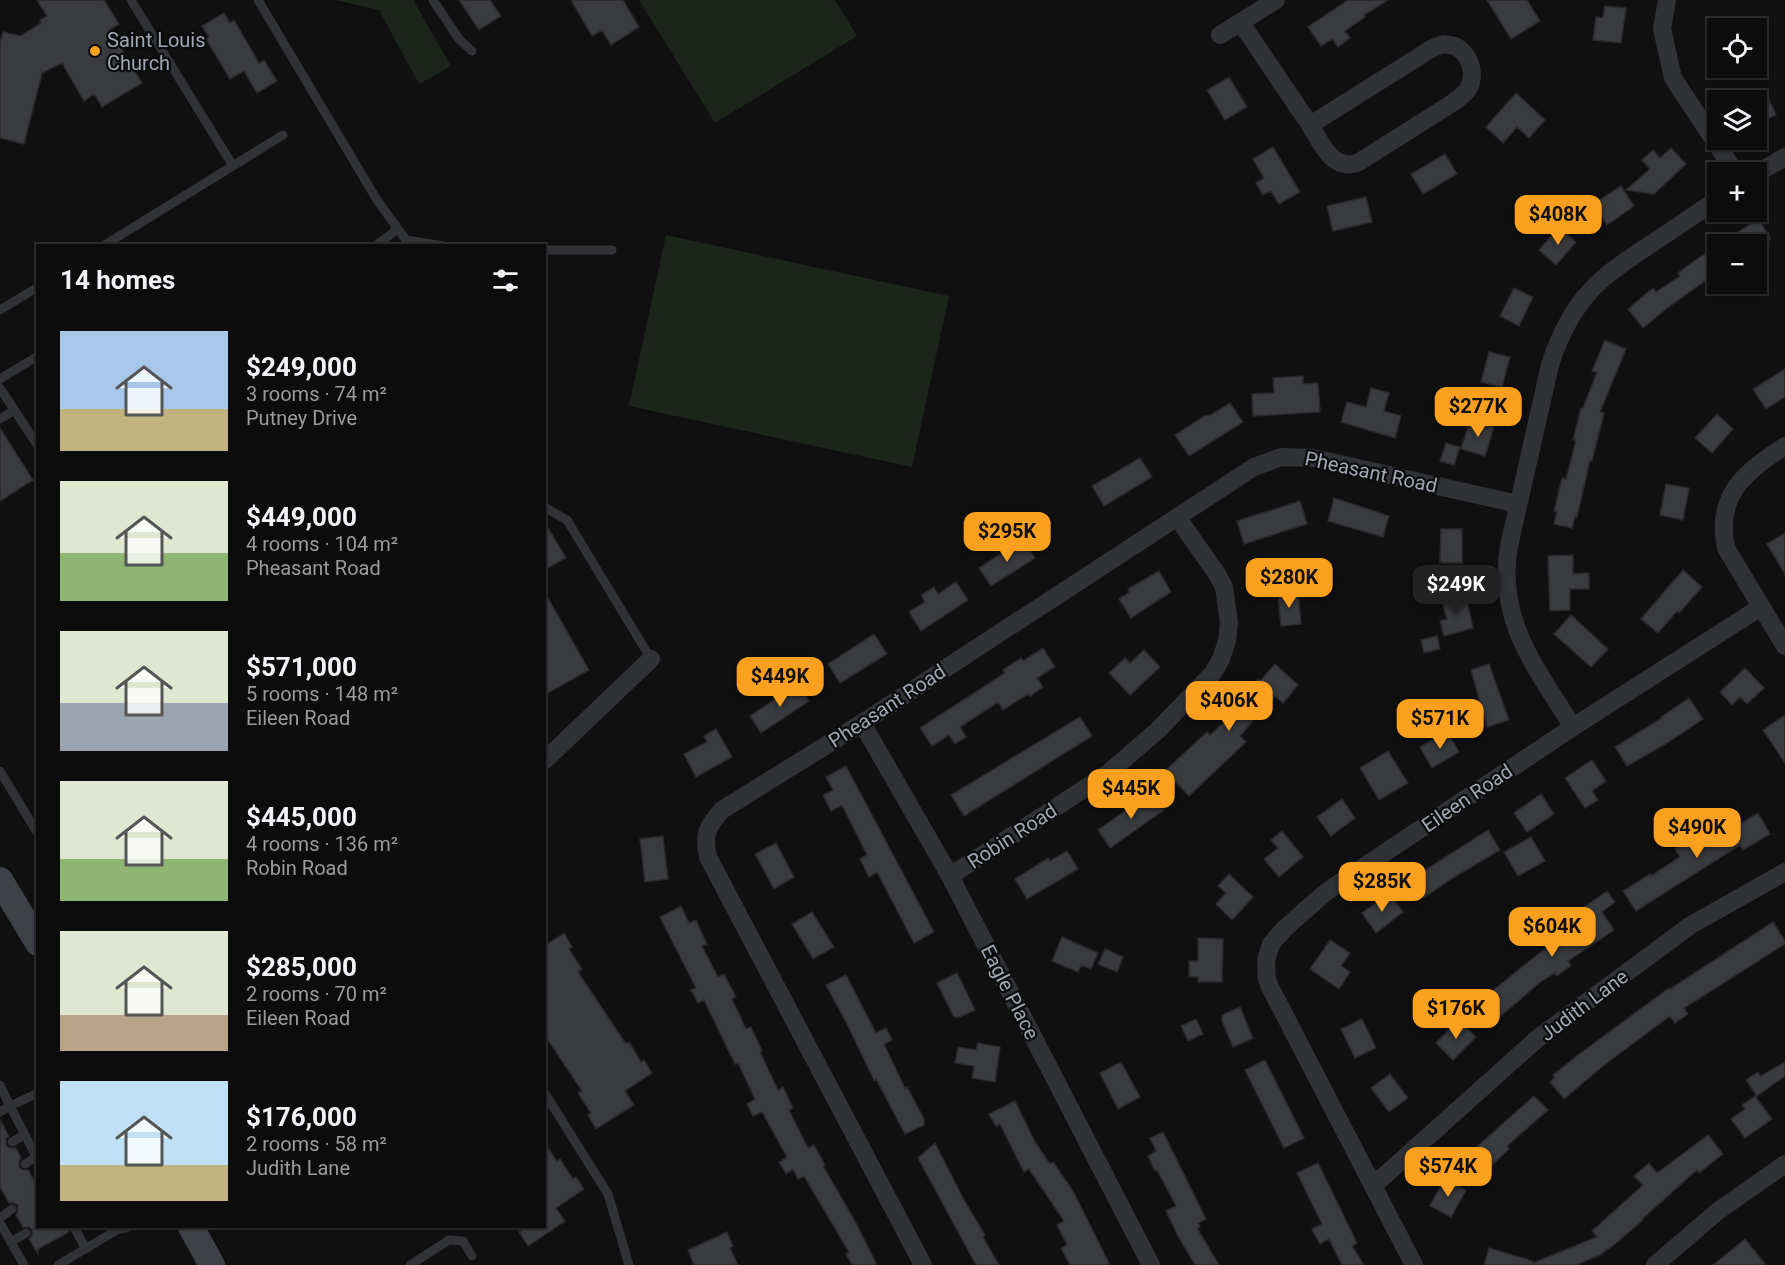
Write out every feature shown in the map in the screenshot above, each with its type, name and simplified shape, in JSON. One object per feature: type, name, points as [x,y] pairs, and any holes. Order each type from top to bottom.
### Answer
[{"type":"main road","points":[[0,880],[36,940]]},
{"type":"main road","points":[[191,1228],[206,1261]]},
{"type":"street","points":[[1220,35],[1276,0]]},
{"type":"street","points":[[1666,0],[1662,29],[1673,78],[1728,162]]},
{"type":"street","points":[[1240,22],[1334,160],[1339,163],[1352,165],[1359,162],[1454,102],[1468,89],[1473,76],[1472,65],[1456,45],[1443,45],[1431,49],[1310,124]]},
{"type":"street","points":[[1767,168],[1785,157]]},
{"type":"street","points":[[1573,727],[1526,652],[1517,631],[1508,598],[1505,572],[1550,364],[1570,318],[1602,279],[1619,265],[1707,207]]},
{"type":"street","points":[[1785,446],[1755,465],[1737,484],[1725,515],[1723,534],[1726,548],[1785,646]]},
{"type":"street","name":"Pheasant Road","points":[[923,1265],[708,857],[706,834],[710,824],[722,810],[862,723],[1254,467],[1281,457],[1313,458],[1518,504]]},
{"type":"street","name":"Robin Road","points":[[950,876],[1107,774],[1157,731],[1213,673],[1227,641],[1229,623],[1226,597],[1217,574],[1177,517]]},
{"type":"street","name":"Eileen Road","points":[[1414,1265],[1270,987],[1266,960],[1271,944],[1284,929],[1326,892],[1573,727],[1761,607]]},
{"type":"street","points":[[546,759],[651,658]]},
{"type":"street","name":"Eagle Place","points":[[862,723],[950,876],[1151,1265]]},
{"type":"street","name":"Judith Lane","points":[[1374,1185],[1538,1038],[1691,925],[1785,872]]},
{"type":"street","points":[[1655,1265],[1718,1211],[1785,1164]]},
{"type":"lane","points":[[131,0],[233,166]]},
{"type":"lane","points":[[258,0],[377,200],[406,240],[431,244]]},
{"type":"lane","points":[[434,0],[459,39],[472,51]]},
{"type":"lane","points":[[106,244],[283,135]]},
{"type":"lane","points":[[378,244],[398,229]]},
{"type":"lane","points":[[546,250],[612,250]]},
{"type":"lane","points":[[0,310],[36,288]]},
{"type":"lane","points":[[0,379],[36,357]]},
{"type":"lane","points":[[0,388],[36,443]]},
{"type":"lane","points":[[0,419],[15,410]]},
{"type":"lane","points":[[546,508],[567,520],[651,658]]},
{"type":"lane","points":[[0,771],[36,831]]},
{"type":"lane","points":[[0,1085],[36,1156]]},
{"type":"lane","points":[[0,1112],[36,1094]]},
{"type":"lane","points":[[546,1095],[608,1194],[629,1265]]},
{"type":"lane","points":[[12,1142],[24,1135]]},
{"type":"lane","points":[[25,1164],[36,1158]]},
{"type":"lane","points":[[11,1265],[22,1262],[0,1221],[12,1209]]},
{"type":"lane","points":[[75,1228],[86,1249]]},
{"type":"lane","points":[[58,1265],[117,1230],[125,1228]]},
{"type":"lane","points":[[11,1242],[26,1233]]},
{"type":"lane","points":[[410,1265],[449,1240],[463,1241],[472,1256]]},
{"type":"shaded area","points":[[335,0],[413,0],[451,66],[419,84],[379,10]]},
{"type":"shaded area","points":[[639,0],[835,0],[857,36],[715,123]]},
{"type":"shaded area","points":[[666,235],[949,296],[912,467],[629,406]]},
{"type":"building","points":[[37,0],[104,0],[119,24],[110,30],[142,83],[102,107],[94,94],[84,101],[62,63],[42,73],[24,144],[0,138],[0,43],[3,32],[21,36],[41,23],[40,20],[47,16]]},
{"type":"building","points":[[459,0],[490,0],[501,16],[479,30]]},
{"type":"building","points":[[571,0],[623,0],[639,27],[611,45],[602,30],[592,36]]},
{"type":"building","points":[[1348,0],[1388,0],[1364,15],[1365,17],[1345,31],[1350,38],[1338,47],[1332,39],[1321,46],[1308,27]]},
{"type":"building","points":[[1487,0],[1527,0],[1540,21],[1511,39]]},
{"type":"building","points":[[1605,6],[1626,8],[1621,43],[1593,40],[1596,17],[1603,18]]},
{"type":"building","points":[[224,13],[230,23],[234,20],[259,63],[264,60],[277,81],[257,93],[244,71],[230,79],[206,39],[209,37],[202,26]]},
{"type":"building","points":[[1229,77],[1247,107],[1225,120],[1207,90]]},
{"type":"building","points":[[1516,93],[1545,120],[1529,138],[1517,127],[1503,143],[1486,127]]},
{"type":"building","points":[[1767,95],[1776,115],[1767,119]]},
{"type":"building","points":[[1273,147],[1300,192],[1279,204],[1271,191],[1263,195],[1256,183],[1264,178],[1253,159]]},
{"type":"building","points":[[1671,148],[1686,164],[1654,194],[1626,190],[1650,169],[1642,160],[1653,150],[1660,158]]},
{"type":"building","points":[[1445,154],[1457,174],[1423,194],[1411,174]]},
{"type":"building","points":[[1621,186],[1634,206],[1607,225],[1593,204]]},
{"type":"building","points":[[1366,197],[1372,222],[1333,231],[1327,206]]},
{"type":"building","points":[[1753,222],[1760,222],[1771,239],[1767,241],[1767,234],[1735,234]]},
{"type":"building","points":[[1559,227],[1576,242],[1556,265],[1539,250]]},
{"type":"building","points":[[1704,254],[1707,258],[1707,279],[1643,328],[1628,309],[1653,288],[1656,292],[1680,276],[1678,273]]},
{"type":"building","points":[[1514,288],[1533,297],[1519,326],[1500,316]]},
{"type":"building","points":[[1605,340],[1626,349],[1600,412],[1604,413],[1577,517],[1575,516],[1572,528],[1554,524],[1557,512],[1554,511],[1562,478],[1566,479],[1581,408],[1583,408],[1597,372],[1592,371]]},
{"type":"building","points":[[1489,352],[1510,357],[1502,387],[1481,382]]},
{"type":"building","points":[[1785,369],[1785,397],[1766,409],[1753,389]]},
{"type":"building","points":[[1303,376],[1303,384],[1318,383],[1320,412],[1253,416],[1252,394],[1274,393],[1273,378]]},
{"type":"building","points":[[1371,388],[1389,393],[1384,411],[1401,416],[1395,438],[1341,422],[1347,402],[1366,407]]},
{"type":"building","points":[[1230,403],[1243,422],[1189,456],[1175,435]]},
{"type":"building","points":[[1717,414],[1733,429],[1712,453],[1695,438]]},
{"type":"building","points":[[1470,420],[1494,427],[1485,456],[1461,449]]},
{"type":"building","points":[[0,428],[33,480],[0,501]]},
{"type":"building","points":[[1446,443],[1460,447],[1454,465],[1440,461]]},
{"type":"building","points":[[1140,458],[1152,477],[1104,506],[1092,486]]},
{"type":"building","points":[[1666,484],[1689,488],[1683,520],[1660,515]]},
{"type":"building","points":[[1334,498],[1389,516],[1383,537],[1328,521]]},
{"type":"building","points":[[1300,501],[1307,524],[1244,544],[1237,521]]},
{"type":"building","points":[[546,524],[566,558],[546,569]]},
{"type":"building","points":[[1441,529],[1462,529],[1462,563],[1440,563]]},
{"type":"building","points":[[1785,533],[1785,574],[1767,544]]},
{"type":"building","points":[[1023,539],[1035,558],[991,586],[979,568]]},
{"type":"building","points":[[1573,555],[1573,574],[1589,573],[1589,589],[1570,589],[1570,610],[1550,611],[1548,556]]},
{"type":"building","points":[[1683,570],[1702,587],[1658,633],[1641,619]]},
{"type":"building","points":[[1159,571],[1171,592],[1131,618],[1119,599],[1130,592],[1128,589]]},
{"type":"building","points":[[956,582],[968,600],[921,631],[909,612],[925,602],[921,595],[934,587],[938,594]]},
{"type":"building","points":[[1298,592],[1301,624],[1281,626],[1278,594]]},
{"type":"building","points":[[546,595],[589,670],[546,694]]},
{"type":"building","points":[[1466,596],[1473,628],[1444,636],[1440,621],[1447,619],[1442,602]]},
{"type":"building","points":[[1571,615],[1608,649],[1591,667],[1554,634]]},
{"type":"building","points":[[874,634],[887,654],[840,683],[828,664]]},
{"type":"building","points":[[1437,636],[1440,649],[1424,653],[1421,640]]},
{"type":"building","points":[[1043,648],[1055,667],[1037,678],[1043,687],[1003,710],[998,702],[960,727],[966,737],[955,744],[949,735],[932,746],[920,728],[1005,673],[1003,670],[1021,658],[1023,661]]},
{"type":"building","points":[[1144,650],[1160,667],[1130,695],[1109,673],[1125,658],[1130,663]]},
{"type":"building","points":[[1275,664],[1298,685],[1283,703],[1275,696],[1240,736],[1246,742],[1189,796],[1165,771],[1207,732],[1210,735],[1231,716],[1228,713],[1258,679],[1260,681]]},
{"type":"building","points":[[1489,664],[1509,720],[1487,727],[1471,670]]},
{"type":"building","points":[[1745,668],[1764,688],[1747,704],[1740,697],[1732,705],[1720,692]]},
{"type":"building","points":[[798,684],[809,701],[761,733],[750,716]]},
{"type":"building","points":[[1689,698],[1703,719],[1627,766],[1615,747]]},
{"type":"building","points":[[1444,702],[1453,716],[1438,726],[1429,712]]},
{"type":"building","points":[[1785,715],[1785,763],[1763,730]]},
{"type":"building","points":[[1080,717],[1092,736],[964,816],[951,795]]},
{"type":"building","points":[[716,729],[732,757],[696,777],[684,754],[707,742],[704,736]]},
{"type":"building","points":[[1447,731],[1459,752],[1432,768],[1420,747]]},
{"type":"building","points":[[1388,751],[1408,783],[1379,800],[1360,768]]},
{"type":"building","points":[[1592,760],[1606,781],[1592,791],[1598,800],[1585,808],[1565,778]]},
{"type":"building","points":[[846,766],[934,932],[914,943],[877,872],[869,877],[860,859],[867,855],[842,805],[831,811],[823,795],[833,790],[826,777]]},
{"type":"building","points":[[1152,792],[1164,810],[1110,848],[1098,830]]},
{"type":"building","points":[[1541,794],[1554,814],[1527,832],[1514,813]]},
{"type":"building","points":[[1342,799],[1355,818],[1331,836],[1317,817]]},
{"type":"building","points":[[1758,813],[1770,834],[1743,850],[1740,845],[1636,911],[1623,891],[1680,857],[1675,849],[1690,840],[1695,848],[1729,826],[1726,822],[1738,815],[1742,823]]},
{"type":"building","points":[[1488,830],[1500,850],[1424,898],[1411,879]]},
{"type":"building","points":[[1282,831],[1303,857],[1279,877],[1264,859],[1278,848],[1271,840]]},
{"type":"building","points":[[663,836],[668,879],[645,882],[640,839]]},
{"type":"building","points":[[1531,837],[1545,861],[1518,876],[1504,852]]},
{"type":"building","points":[[776,843],[794,877],[774,889],[755,854]]},
{"type":"building","points":[[1067,851],[1078,869],[1027,899],[1015,879],[1048,858],[1050,861]]},
{"type":"building","points":[[1229,874],[1253,897],[1232,920],[1216,904],[1226,893],[1218,886]]},
{"type":"building","points":[[1607,891],[1615,902],[1602,912],[1614,930],[1568,961],[1571,965],[1557,976],[1555,973],[1543,980],[1497,1019],[1481,1000],[1552,943],[1590,917],[1583,908]]},
{"type":"building","points":[[1389,893],[1403,912],[1376,933],[1362,913]]},
{"type":"building","points":[[681,906],[689,923],[696,920],[707,944],[702,946],[718,977],[724,974],[736,997],[732,999],[746,1029],[751,1027],[778,1090],[783,1087],[793,1108],[789,1110],[808,1148],[814,1145],[877,1265],[852,1265],[846,1254],[849,1252],[804,1176],[798,1179],[793,1169],[786,1174],[779,1162],[787,1157],[762,1112],[753,1116],[747,1104],[755,1099],[704,1000],[698,1003],[691,990],[696,988],[660,917]]},
{"type":"building","points":[[812,912],[834,947],[813,959],[792,924]]},
{"type":"building","points":[[1773,922],[1785,944],[1684,1008],[1688,1014],[1675,1023],[1670,1016],[1603,1066],[1564,1099],[1550,1082],[1555,1077],[1553,1075],[1578,1055],[1669,988]]},
{"type":"building","points":[[564,933],[572,947],[569,949],[582,969],[578,972],[626,1044],[629,1042],[641,1062],[644,1060],[652,1073],[625,1091],[634,1105],[596,1129],[588,1115],[591,1113],[578,1093],[582,1091],[546,1037],[546,945]]},
{"type":"building","points":[[1062,937],[1098,953],[1091,969],[1081,965],[1078,972],[1052,961]]},
{"type":"building","points":[[1198,938],[1223,939],[1222,982],[1198,982],[1198,977],[1189,977],[1189,961],[1198,961]]},
{"type":"building","points":[[1330,940],[1350,953],[1341,966],[1350,972],[1339,989],[1310,969]]},
{"type":"building","points":[[1105,949],[1123,957],[1117,972],[1098,964]]},
{"type":"building","points":[[957,973],[975,1010],[960,1017],[954,1017],[937,983]]},
{"type":"building","points":[[846,975],[876,1033],[886,1028],[892,1040],[884,1044],[905,1088],[907,1087],[924,1119],[924,1125],[905,1134],[876,1079],[874,1080],[826,985]]},
{"type":"building","points":[[1240,1007],[1253,1038],[1233,1047],[1222,1021],[1222,1015]]},
{"type":"building","points":[[1196,1019],[1203,1034],[1188,1041],[1181,1026]]},
{"type":"building","points":[[1362,1019],[1376,1048],[1355,1058],[1341,1029]]},
{"type":"building","points":[[1459,1020],[1476,1037],[1453,1060],[1436,1043]]},
{"type":"building","points":[[978,1043],[1000,1047],[995,1082],[972,1078],[974,1066],[955,1063],[958,1047],[976,1050]]},
{"type":"building","points":[[1265,1060],[1304,1138],[1284,1148],[1245,1070]]},
{"type":"building","points":[[1121,1062],[1140,1097],[1118,1109],[1100,1073]]},
{"type":"building","points":[[1785,1062],[1785,1076],[1757,1096],[1746,1080],[1758,1072],[1761,1076]]},
{"type":"building","points":[[1390,1074],[1408,1098],[1389,1112],[1371,1088]]},
{"type":"building","points":[[1534,1096],[1548,1110],[1507,1146],[1509,1149],[1487,1170],[1471,1152]]},
{"type":"building","points":[[1755,1096],[1772,1119],[1745,1138],[1731,1119],[1745,1109],[1742,1105]]},
{"type":"building","points":[[1015,1101],[1035,1142],[1050,1164],[1053,1162],[1073,1191],[1110,1265],[1070,1265],[1061,1248],[1067,1245],[1057,1225],[1064,1221],[1029,1169],[1024,1172],[1000,1124],[996,1126],[989,1114]]},
{"type":"building","points":[[0,1120],[9,1136],[6,1139],[6,1145],[9,1148],[16,1148],[21,1158],[19,1167],[22,1170],[28,1170],[36,1184],[36,1228],[67,1228],[69,1232],[38,1249],[38,1254],[29,1239],[32,1236],[32,1230],[29,1227],[23,1227],[16,1215],[18,1205],[9,1203],[0,1187]]},
{"type":"building","points":[[1163,1132],[1206,1219],[1198,1223],[1200,1227],[1197,1228],[1219,1265],[1195,1265],[1166,1211],[1176,1206],[1148,1156],[1156,1151],[1150,1138]]},
{"type":"building","points":[[1708,1135],[1723,1154],[1699,1173],[1697,1170],[1643,1220],[1600,1255],[1576,1265],[1484,1265],[1489,1248],[1533,1261],[1533,1263],[1597,1237],[1592,1231],[1643,1185],[1634,1176],[1649,1163],[1657,1173]]},
{"type":"building","points":[[935,1143],[999,1265],[976,1265],[918,1158]]},
{"type":"building","points":[[546,1145],[557,1161],[560,1159],[573,1179],[576,1177],[584,1189],[556,1208],[565,1221],[528,1246],[519,1232],[525,1228],[546,1228]]},
{"type":"building","points":[[1318,1163],[1357,1243],[1352,1246],[1364,1265],[1342,1265],[1329,1239],[1320,1244],[1312,1229],[1322,1224],[1297,1173]]},
{"type":"building","points":[[1444,1179],[1466,1190],[1451,1217],[1430,1206]]},
{"type":"building","points":[[727,1232],[733,1246],[730,1248],[738,1265],[694,1265],[688,1250]]},
{"type":"building","points":[[1745,1239],[1766,1265],[1713,1265]]},
{"type":"place","name":"Saint Louis Church","points":[[95,51]]}]
